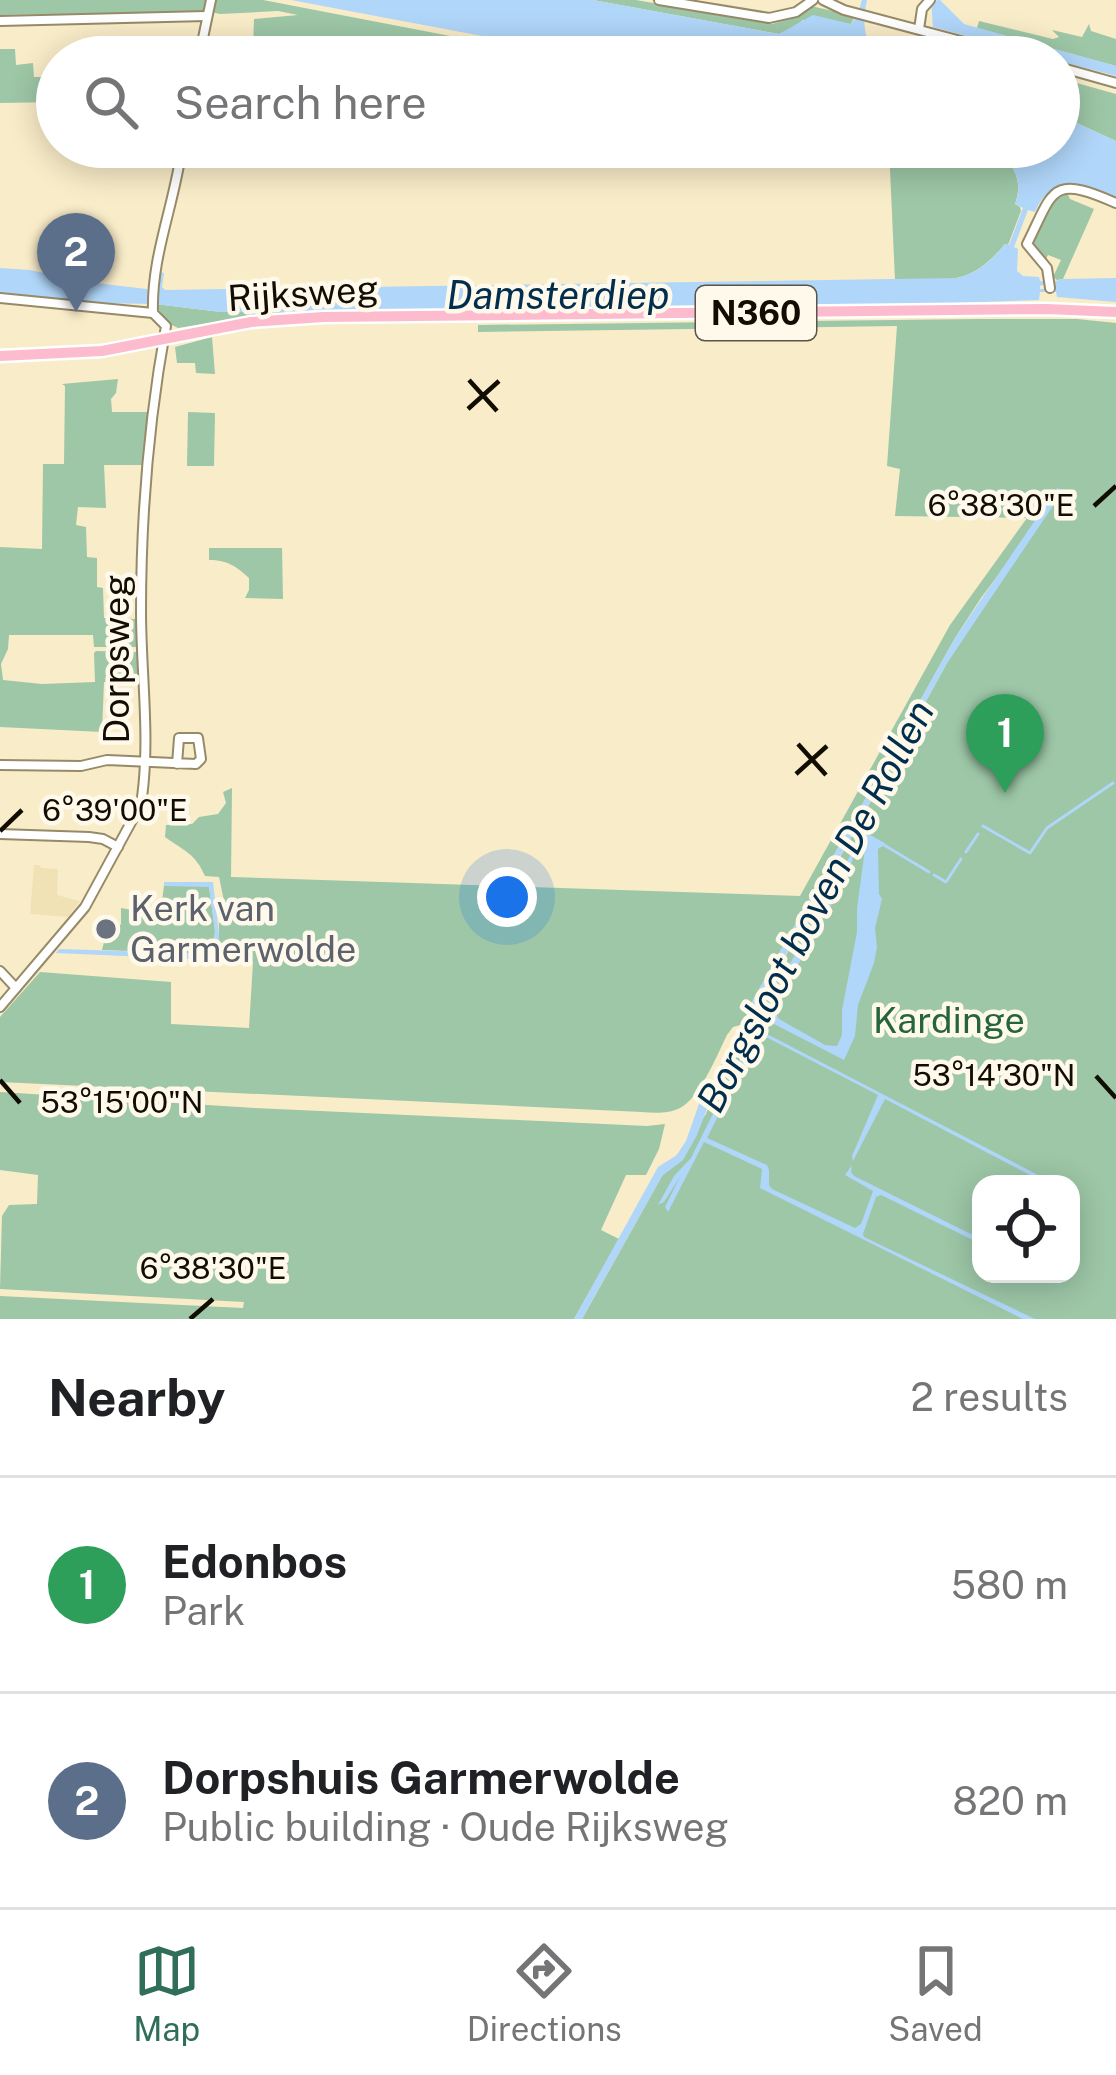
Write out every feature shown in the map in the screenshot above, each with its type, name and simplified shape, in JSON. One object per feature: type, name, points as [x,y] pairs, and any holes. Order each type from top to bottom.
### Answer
[{"type":"main road","name":"Rijksweg","points":[[0,356],[103,351],[251,322],[323,317],[1023,309],[1116,313]]},
{"type":"street","points":[[203,36],[212,0]]},
{"type":"street","points":[[659,0],[769,18],[796,12],[813,0]]},
{"type":"street","points":[[823,0],[944,36]]},
{"type":"street","points":[[919,29],[928,2]]},
{"type":"street","points":[[0,21],[207,16]]},
{"type":"street","points":[[1080,74],[1116,83]]},
{"type":"street","points":[[164,338],[166,326],[153,309],[153,289],[177,168]]},
{"type":"street","points":[[1050,288],[1047,268],[1027,244],[1047,201],[1074,188],[1116,203]]},
{"type":"street","points":[[0,298],[153,309]]},
{"type":"street","name":"Dorpsweg","points":[[0,1007],[85,907],[141,804],[145,515],[156,376],[164,338]]},
{"type":"street","points":[[0,765],[81,766],[106,760],[177,764]]},
{"type":"street","points":[[0,834],[89,837],[118,847]]},
{"type":"street","points":[[0,970],[16,988]]},
{"type":"shaded area","points":[[34,865],[58,869],[57,895],[80,901],[68,917],[30,914]]},
{"type":"green space","points":[[0,0],[209,0],[205,12],[0,15]]},
{"type":"green space","points":[[214,0],[263,0],[451,36],[253,36],[254,19],[298,15],[211,12]]},
{"type":"green space","points":[[593,0],[636,0],[772,24],[799,16],[811,6],[855,16],[851,24],[803,20],[779,34]]},
{"type":"green space","points":[[979,21],[1041,36],[1006,36],[977,28]]},
{"type":"green space","points":[[1089,24],[1091,31],[1116,39],[1116,66],[1080,56],[1080,37]]},
{"type":"green space","points":[[0,49],[15,49],[16,65],[33,63],[36,102],[0,103]]},
{"type":"green space","points":[[1080,84],[1116,94],[1116,141],[1080,125]]},
{"type":"green space","points":[[890,168],[1012,168],[1018,185],[1015,204],[1021,211],[1008,245],[980,268],[956,278],[895,280]]},
{"type":"green space","points":[[1066,191],[1070,199],[1094,209],[1063,279],[1057,280],[1053,277],[1061,260],[1048,255],[1045,261],[1031,243],[1047,206]]},
{"type":"green space","points":[[155,304],[221,312],[300,312],[178,328],[168,323]]},
{"type":"green space","name":"Kardinge","points":[[981,319],[1116,323],[1116,1319],[582,1319],[662,1176],[706,1114],[748,1027],[760,1023],[749,1023],[947,663],[1062,489],[955,638],[748,1009],[744,1024],[733,1027],[701,1086],[680,1108],[651,1113],[0,1082],[0,1017],[40,972],[171,982],[171,1024],[249,1028],[253,962],[218,960],[219,923],[228,920],[219,877],[205,876],[193,857],[165,837],[166,825],[192,824],[199,817],[218,814],[226,803],[223,792],[232,788],[231,877],[800,896],[950,625],[1027,518],[895,516],[900,469],[887,466],[897,326],[478,332],[478,325]]},
{"type":"green space","points":[[212,337],[215,374],[196,373],[195,363],[177,363],[175,347]]},
{"type":"green space","points":[[118,379],[112,412],[149,412],[144,465],[104,465],[106,508],[78,507],[76,525],[86,527],[87,557],[97,558],[104,618],[137,619],[139,647],[94,647],[93,635],[9,635],[1,664],[3,680],[95,682],[96,651],[136,652],[142,683],[104,682],[102,732],[0,727],[0,547],[42,549],[43,464],[64,464],[62,384]]},
{"type":"green space","points":[[188,412],[215,413],[214,466],[187,466]]},
{"type":"green space","points":[[209,548],[282,548],[283,599],[245,598],[249,578],[232,565],[209,560]]},
{"type":"green space","points":[[164,886],[209,886],[213,954],[102,950],[121,924],[121,908],[160,915]]},
{"type":"green space","points":[[0,1092],[255,1108],[665,1124],[646,1175],[626,1175],[601,1230],[619,1239],[574,1319],[0,1319],[0,1296],[243,1308],[244,1302],[0,1289],[2,1216],[9,1205],[37,1204],[38,1175],[0,1170]]},
{"type":"water","points":[[291,0],[593,0],[779,34],[813,15],[851,24],[862,0],[867,0],[867,36],[482,36]]},
{"type":"water","points":[[940,0],[964,24],[1007,36],[966,36],[933,27],[931,1]]},
{"type":"water","points":[[1080,56],[1116,66],[1116,76],[1080,67]]},
{"type":"water","name":"Damsterdiep","points":[[1080,125],[1116,141],[1116,197],[1081,185],[1060,186],[1042,199],[1035,212],[1028,210],[1014,247],[1018,249],[1017,271],[1049,282],[1040,289],[1056,289],[1051,282],[1063,279],[1116,278],[1116,302],[1040,292],[1039,300],[897,305],[221,312],[0,295],[0,268],[155,290],[160,272],[165,290],[958,278],[979,269],[1009,245],[1023,208],[1015,204],[1014,169],[1080,168]]},
{"type":"water","points":[[1057,488],[1063,491],[947,663],[767,989],[683,1160],[662,1176],[582,1319],[574,1319],[658,1167],[677,1155],[686,1141],[699,1104],[748,1009],[955,638]]},
{"type":"water","points":[[867,833],[886,844],[878,849],[882,899],[874,963],[844,1060],[772,1023],[763,1012],[855,847],[841,888],[775,1012],[779,1019],[825,1045],[837,1046],[857,932]]},
{"type":"water","points":[[164,882],[213,882],[218,960],[56,953],[59,949],[213,954],[209,887],[164,886]]},
{"type":"water","points":[[766,1037],[1038,1175],[885,1099],[853,1161],[878,1095]]},
{"type":"water","points":[[748,1051],[707,1138],[767,1165],[772,1189],[855,1228],[861,1224],[873,1191],[845,1175],[852,1165],[854,1176],[972,1235],[972,1240],[881,1195],[876,1197],[864,1237],[1035,1319],[1023,1319],[760,1188],[762,1169],[704,1142],[668,1212],[665,1207],[680,1177],[658,1205],[691,1158]]},
{"type":"waterway","points":[[983,826],[1030,853],[1047,828],[1113,783]]},
{"type":"waterway","points":[[966,852],[978,834]]},
{"type":"waterway","name":"Borgsloot boven De Rollen","points":[[884,845],[929,872]]},
{"type":"waterway","points":[[934,875],[946,882],[961,859]]},
{"type":"place","name":"Dorpshuis Garmerwolde","points":[[76,312]]},
{"type":"place","name":"Edonbos","points":[[1005,793]]},
{"type":"place","name":"Kerk van Garmerwolde","points":[[106,929]]}]
